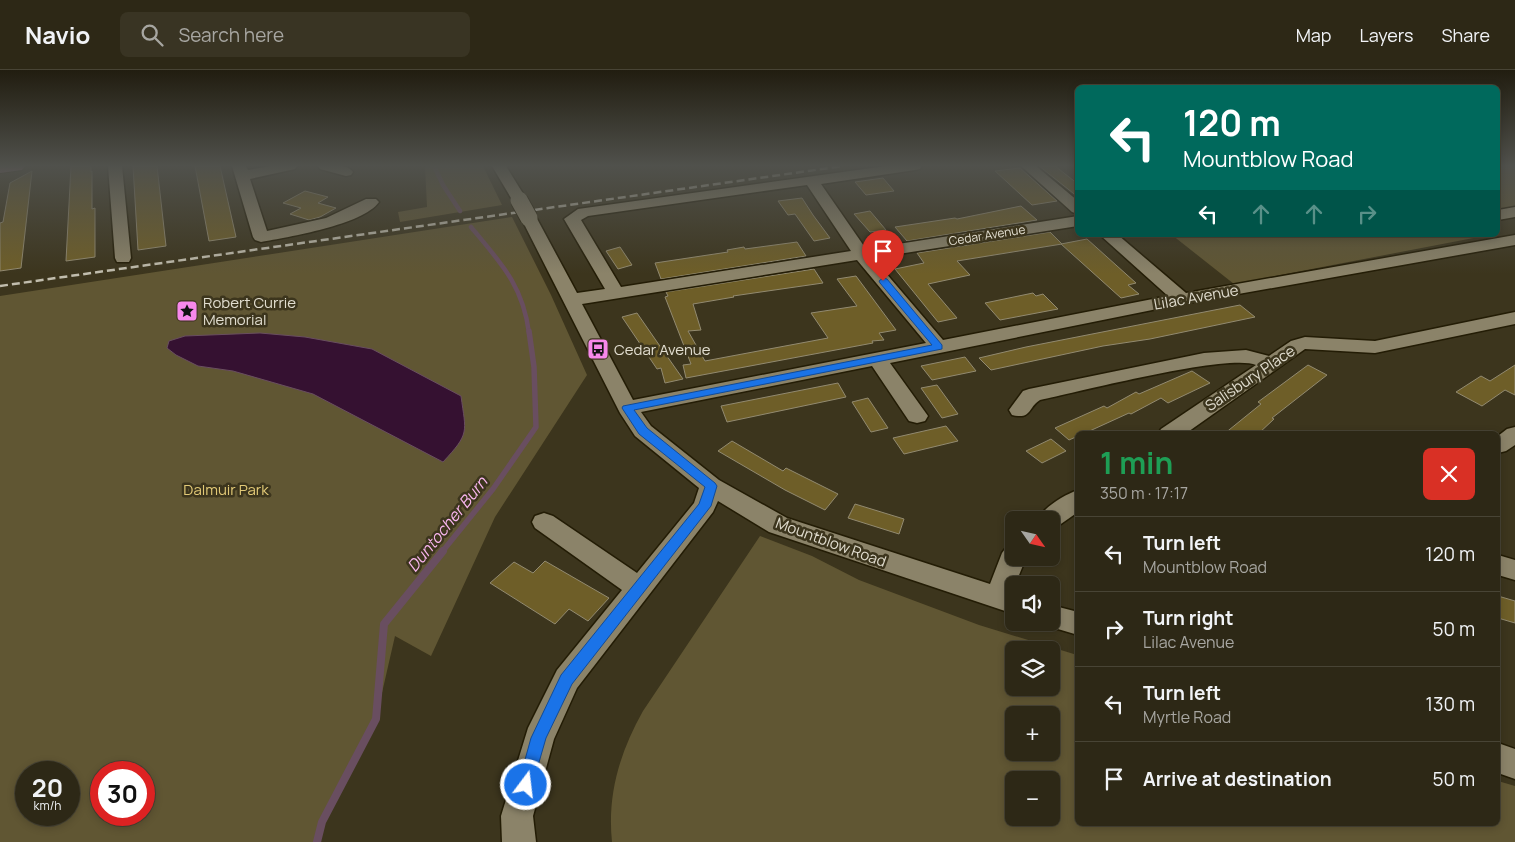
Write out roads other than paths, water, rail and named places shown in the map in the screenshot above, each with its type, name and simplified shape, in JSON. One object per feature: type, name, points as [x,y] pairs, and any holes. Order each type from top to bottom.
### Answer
[{"type":"street","points":[[118,202],[122,258]]},
{"type":"street","points":[[250,202],[261,237],[313,228],[336,221],[371,202]]},
{"type":"street","name":"Mountblow Road","points":[[520,202],[627,408],[643,431],[711,486],[778,525],[1005,601]]},
{"type":"street","points":[[617,294],[572,219],[584,212],[655,202]]},
{"type":"street","points":[[826,202],[861,254],[938,347]]},
{"type":"street","points":[[1500,215],[1515,212]]},
{"type":"street","name":"Cedar Avenue","points":[[570,300],[1075,221]]},
{"type":"street","points":[[1110,237],[1182,299]]},
{"type":"street","name":"Lilac Avenue","points":[[627,408],[1182,299],[1503,239]]},
{"type":"street","name":"Salisbury Place","points":[[1173,431],[1298,345],[1305,343],[1375,347],[1515,318]]},
{"type":"street","points":[[1020,410],[1030,396],[1036,394],[1204,359],[1246,356],[1262,359],[1271,364]]},
{"type":"street","points":[[877,359],[917,416]]},
{"type":"street","points":[[1500,445],[1515,434]]},
{"type":"street","points":[[519,842],[517,816],[539,738],[567,680],[705,506],[711,486]]},
{"type":"street","points":[[1060,512],[1075,501]]},
{"type":"street","points":[[544,522],[639,588]]},
{"type":"street","points":[[1500,566],[1515,570]]},
{"type":"street","points":[[1060,619],[1075,623]]},
{"type":"street","points":[[1500,759],[1515,764]]},
{"type":"waterway","name":"Duntocher Burn","points":[[454,202],[460,211]]},
{"type":"waterway","name":"Duntocher Burn","points":[[471,227],[509,275],[521,301],[529,333]]},
{"type":"waterway","name":"Duntocher Burn","points":[[442,552],[493,489],[536,427],[534,367],[529,331]]},
{"type":"waterway","name":"Duntocher Burn","points":[[317,842],[322,822],[376,719],[384,624],[443,551]]},
{"type":"railway","points":[[0,286],[590,202]]},
{"type":"place","name":"Robert Currie Memorial","points":[[187,311]]},
{"type":"place","name":"Cedar Avenue","points":[[598,349]]},
{"type":"park label","name":"Dalmuir Park","points":[[226,489]]}]
